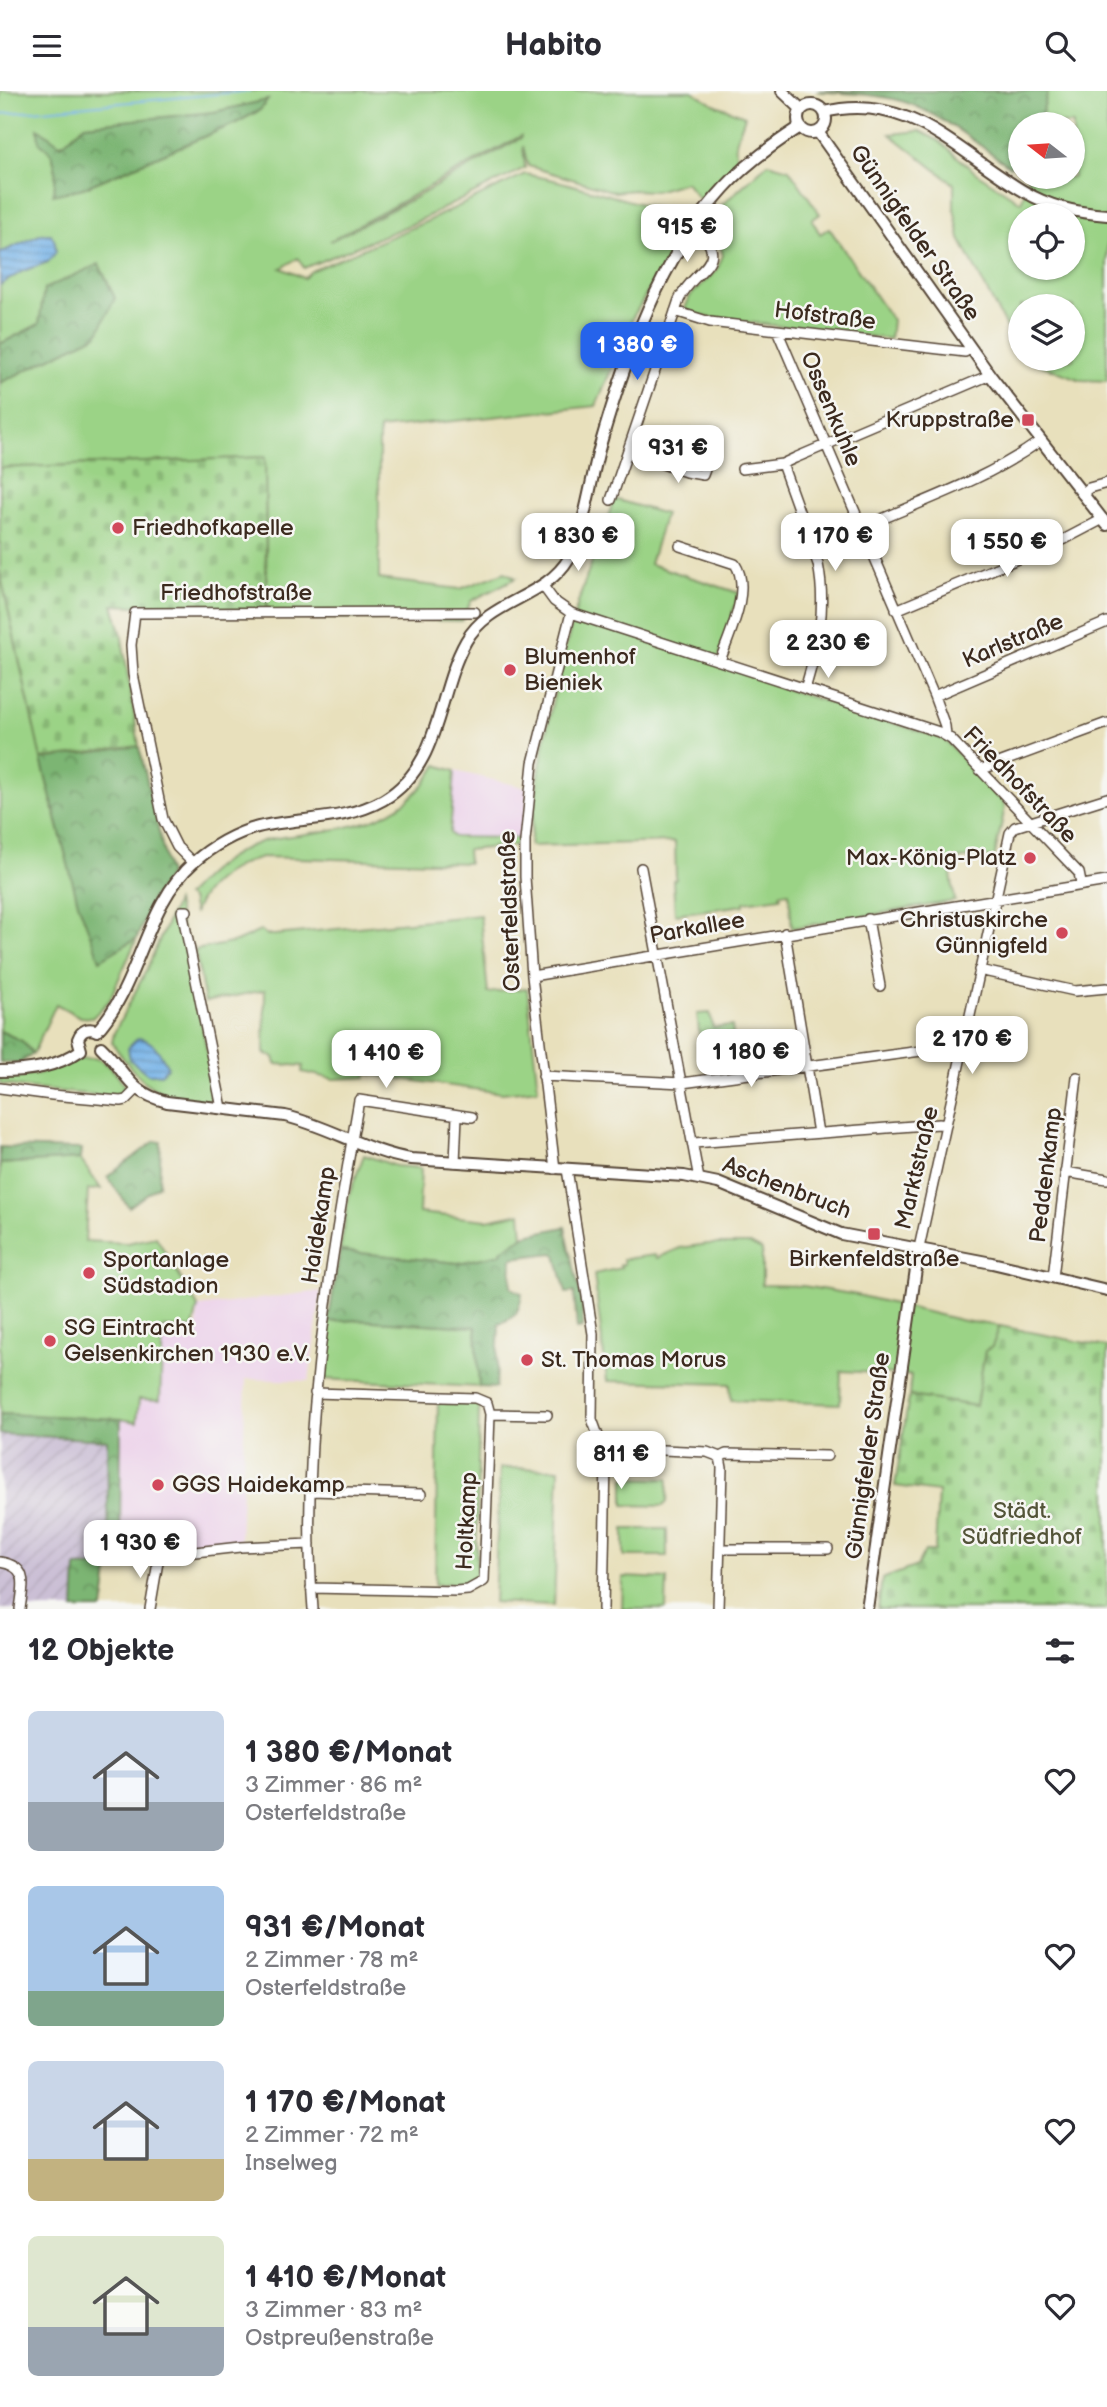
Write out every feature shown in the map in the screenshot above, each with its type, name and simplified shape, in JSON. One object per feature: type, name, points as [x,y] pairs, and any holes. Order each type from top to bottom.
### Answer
[{"type":"street","points":[[782,91],[801,109]]},
{"type":"street","points":[[813,105],[824,112],[825,123],[818,132],[807,132],[800,127],[797,118],[801,109],[813,105]]},
{"type":"street","points":[[824,112],[841,107],[873,106],[918,117],[1016,186],[1044,202],[1068,210],[1107,215]]},
{"type":"street","points":[[97,1031],[122,993],[166,898],[179,877],[193,863],[221,843],[241,833],[277,823],[352,813],[384,799],[413,774],[432,741],[457,661],[471,633],[494,610],[543,586],[562,568],[573,550],[593,470],[623,373],[666,275],[694,226],[709,205],[739,173],[800,127]]},
{"type":"street","name":"Günnigfelder Straße","points":[[818,132],[990,375],[1105,522]]},
{"type":"street","points":[[611,500],[675,311],[685,288],[712,260],[713,252],[709,240],[694,226]]},
{"type":"street","name":"Hofstraße","points":[[675,311],[710,322],[965,352],[971,348]]},
{"type":"street","name":"Ossenkuhle","points":[[777,330],[934,696],[946,736]]},
{"type":"street","points":[[742,469],[782,464],[990,375]]},
{"type":"street","points":[[861,528],[1011,462],[1040,442]]},
{"type":"street","points":[[628,452],[686,472]]},
{"type":"street","points":[[782,464],[818,564],[821,581],[821,625],[804,689]]},
{"type":"street","points":[[1082,495],[1089,488],[1107,483]]},
{"type":"street","points":[[896,610],[1105,522]]},
{"type":"street","points":[[680,547],[735,564],[738,568],[742,593],[720,661]]},
{"type":"street","name":"Friedhofstraße","points":[[543,586],[554,601],[571,613],[939,732],[980,770],[1079,873],[1081,883]]},
{"type":"street","name":"Friedhofstraße","points":[[193,863],[177,846],[163,819],[133,674],[131,645],[135,613],[475,612]]},
{"type":"street","name":"Osterfeldstraße","points":[[571,613],[533,763],[525,877],[543,1076],[593,1334],[592,1419],[600,1441],[610,1452]]},
{"type":"street","name":"Karlstraße","points":[[934,696],[1107,622]]},
{"type":"street","points":[[980,770],[1107,723]]},
{"type":"street","points":[[1031,822],[1107,797]]},
{"type":"street","name":"Marktstraße","points":[[919,1248],[1010,833],[1015,827],[1031,822]]},
{"type":"street","points":[[641,868],[699,1179]]},
{"type":"street","name":"Parkallee","points":[[532,976],[1081,883],[1107,881]]},
{"type":"street","points":[[187,911],[182,911],[222,1108]]},
{"type":"street","points":[[869,919],[880,986]]},
{"type":"street","points":[[785,933],[818,1133]]},
{"type":"street","points":[[979,970],[1074,991],[1107,988]]},
{"type":"street","points":[[89,1029],[97,1031],[102,1040],[101,1047],[92,1054],[81,1050],[78,1043],[82,1033],[89,1029]]},
{"type":"street","points":[[0,1088],[126,1100],[136,1090],[101,1047]]},
{"type":"street","points":[[543,1076],[682,1083],[936,1049],[962,1050]]},
{"type":"street","points":[[0,1071],[35,1069],[60,1061],[81,1050]]},
{"type":"street","name":"Peddenkamp","points":[[1053,1277],[1077,1077]]},
{"type":"street","name":"Aschenbruch","points":[[136,1090],[174,1104],[263,1112],[297,1118],[390,1155],[699,1179],[734,1190],[828,1230],[1107,1290]]},
{"type":"street","name":"Haidekamp","points":[[313,1609],[310,1491],[321,1338],[359,1100],[457,1116]]},
{"type":"street","points":[[454,1162],[457,1116],[472,1117]]},
{"type":"street","points":[[694,1143],[946,1125]]},
{"type":"street","points":[[1065,1172],[1107,1179]]},
{"type":"street","name":"Günnigfelder Straße","points":[[867,1609],[919,1248]]},
{"type":"street","points":[[316,1394],[475,1398],[488,1403],[490,1414],[547,1415]]},
{"type":"street","name":"Holtkamp","points":[[311,1588],[456,1591],[468,1590],[484,1581],[490,1414]]},
{"type":"street","points":[[603,1609],[606,1462],[610,1452],[619,1448],[706,1451],[720,1457],[726,1454],[827,1456]]},
{"type":"street","points":[[718,1609],[722,1468],[720,1457]]},
{"type":"street","points":[[310,1491],[421,1494]]},
{"type":"street","points":[[150,1609],[159,1556],[240,1547],[310,1544]]},
{"type":"street","points":[[720,1549],[828,1549]]},
{"type":"street","points":[[0,1562],[13,1564],[20,1570],[23,1583],[20,1609]]},
{"type":"shaded area","points":[[455,771],[528,788],[525,832],[518,838],[454,837],[450,833]]},
{"type":"shaded area","points":[[321,1291],[309,1381],[246,1379],[240,1543],[120,1559],[121,1419],[137,1421],[138,1399],[160,1400],[163,1328],[197,1327],[198,1307]]},
{"type":"shaded area","points":[[0,1434],[107,1440],[109,1566],[76,1567],[74,1609],[0,1609]]},
{"type":"green space","points":[[0,91],[692,91],[714,104],[745,116],[736,144],[739,160],[706,197],[698,198],[686,182],[655,191],[615,192],[528,166],[523,146],[525,168],[412,224],[304,268],[298,258],[281,268],[304,278],[311,271],[430,220],[525,174],[692,218],[633,317],[596,406],[379,429],[379,579],[460,589],[505,572],[516,578],[471,601],[462,621],[267,616],[265,457],[0,468],[0,383],[97,335],[39,324],[0,344],[0,285],[23,271],[48,262],[42,234],[0,253]],"holes":[[[267,100],[260,110],[236,123],[83,188],[54,194],[55,164],[47,147],[67,142],[85,125],[214,112]],[[521,136],[416,197],[330,241]]]},
{"type":"green space","points":[[816,91],[1048,91],[1042,112],[1008,112],[1008,166],[951,125],[926,111],[901,101],[877,96]]},
{"type":"green space","points":[[1048,91],[1107,91],[1107,381],[1081,380],[1056,371],[1085,371],[1085,294],[1008,294],[1008,331],[960,239],[954,208],[954,184],[890,134],[920,131],[939,141],[976,173],[1021,202],[1026,189],[1085,189],[1085,112],[1042,112]]},
{"type":"green space","points":[[268,100],[260,110],[236,123],[83,188],[53,195],[55,165],[50,152],[39,142],[38,128],[61,145],[85,125],[214,112]]},
{"type":"green space","points":[[768,163],[789,169],[820,214],[812,220],[820,234],[829,228],[892,320],[890,339],[712,318],[684,311],[690,296],[717,270],[723,255],[718,237],[710,223],[723,204]]},
{"type":"green space","points":[[99,264],[115,298],[97,335],[0,383],[0,344],[39,324],[44,289]]},
{"type":"green space","points":[[265,457],[266,611],[113,605],[121,632],[139,746],[41,759],[0,572],[0,468]]},
{"type":"green space","points":[[614,499],[665,514],[650,564],[739,593],[717,663],[778,683],[779,687],[944,739],[1003,802],[1005,807],[994,859],[981,856],[949,861],[955,901],[792,928],[789,892],[780,893],[781,897],[744,902],[744,905],[675,914],[675,842],[530,846],[541,760],[558,676],[577,605]]},
{"type":"green space","points":[[0,572],[55,816],[83,912],[100,959],[137,938],[109,1001],[92,1018],[80,1017],[56,1004],[33,1054],[22,1041],[0,1031]]},
{"type":"green space","points":[[139,746],[169,875],[152,899],[137,938],[100,960],[78,903],[41,759]]},
{"type":"green space","points":[[437,765],[455,771],[450,833],[454,837],[518,838],[518,845],[467,850],[468,863],[262,857],[221,877],[204,894],[194,914],[191,899],[186,896],[230,857],[263,841],[364,823],[381,816],[412,797]]},
{"type":"green space","points":[[176,902],[216,1094],[215,1098],[209,1100],[175,1096],[153,1088],[136,1073],[112,1043],[114,1033],[146,971]]},
{"type":"green space","points":[[480,915],[488,993],[527,988],[538,1089],[502,1093],[367,1074],[366,1077],[334,1079],[302,1072],[303,1066],[276,1064],[274,1057],[264,1053],[265,990],[205,1002],[195,950],[236,942],[260,931],[275,935]]},
{"type":"green space","points":[[710,1013],[713,1028],[732,1026],[734,1044],[701,1048],[697,1014]]},
{"type":"green space","points":[[0,1031],[22,1041],[33,1054],[20,1063],[0,1062]]},
{"type":"green space","points":[[94,1058],[115,1072],[126,1095],[117,1097],[0,1084],[0,1076],[38,1074],[81,1059]]},
{"type":"green space","points":[[155,1141],[161,1142],[159,1185],[129,1207],[107,1177]]},
{"type":"green space","points":[[0,1147],[81,1149],[80,1159],[0,1164]]},
{"type":"green space","points":[[364,1155],[396,1166],[421,1168],[419,1213],[487,1220],[521,1213],[523,1237],[502,1251],[502,1254],[458,1263],[340,1251],[349,1195]]},
{"type":"green space","name":"Sportanlage Südstadion","points":[[80,1159],[101,1189],[88,1190],[85,1241],[127,1243],[156,1237],[198,1307],[193,1328],[163,1328],[160,1400],[139,1399],[137,1422],[0,1414],[0,1164]]},
{"type":"green space","points":[[565,1227],[582,1303],[583,1328],[577,1329],[574,1292],[566,1293],[556,1255],[553,1253],[512,1258],[511,1287],[522,1294],[516,1313],[499,1323],[496,1388],[479,1387],[476,1327],[356,1320],[328,1322],[340,1251],[458,1263],[501,1254],[501,1251],[526,1235]]},
{"type":"green space","points":[[708,1244],[750,1244],[762,1250],[762,1285],[803,1286],[857,1295],[964,1321],[1000,1326],[992,1347],[985,1352],[976,1406],[909,1396],[911,1375],[841,1371],[840,1404],[731,1400],[730,1384],[607,1381],[594,1274],[621,1268],[623,1259],[655,1255],[657,1258],[680,1248]]},
{"type":"green space","points":[[356,1320],[476,1327],[479,1387],[322,1379],[328,1322]]},
{"type":"green space","name":"Städt. Südfriedhof","points":[[1000,1326],[1107,1347],[1107,1609],[878,1609],[882,1579],[917,1566],[925,1551],[935,1551],[938,1492],[895,1486],[909,1396],[976,1406],[985,1351],[992,1347]]},
{"type":"green space","points":[[438,1402],[479,1404],[476,1581],[435,1585]]},
{"type":"green space","points":[[0,1414],[121,1419],[120,1559],[109,1566],[107,1440],[0,1434]]},
{"type":"green space","points":[[500,1468],[559,1469],[554,1605],[494,1602]]},
{"type":"green space","points":[[624,1478],[668,1479],[667,1502],[663,1506],[624,1505]]},
{"type":"green space","points":[[624,1529],[667,1529],[667,1556],[624,1556]]},
{"type":"green space","points":[[109,1566],[103,1609],[74,1609],[76,1567]]},
{"type":"green space","points":[[623,1577],[667,1579],[666,1609],[622,1609]]},
{"type":"water","points":[[42,234],[51,234],[55,242],[56,252],[48,262],[23,271],[0,285],[0,253]]},
{"type":"water","points":[[138,1038],[152,1044],[162,1057],[168,1067],[161,1074],[148,1074],[130,1060],[128,1048]]},
{"type":"waterway","points":[[0,114],[250,91]]},
{"type":"place","name":"Kruppstraße","points":[[1028,420]]},
{"type":"place","name":"Friedhofkapelle","points":[[118,528]]},
{"type":"place","name":"Blumenhof Bieniek","points":[[510,670]]},
{"type":"place","name":"Max-König-Platz","points":[[1030,858]]},
{"type":"place","name":"Christuskirche Günnigfeld","points":[[1062,933]]},
{"type":"place","name":"Birkenfeldstraße","points":[[874,1234]]},
{"type":"place","name":"Sportanlage Südstadion","points":[[89,1273]]},
{"type":"place","name":"SG Eintracht Gelsenkirchen 1930 e.V.","points":[[50,1341]]},
{"type":"place","name":"St. Thomas Morus","points":[[527,1360]]},
{"type":"place","name":"GGS Haidekamp","points":[[158,1485]]}]
